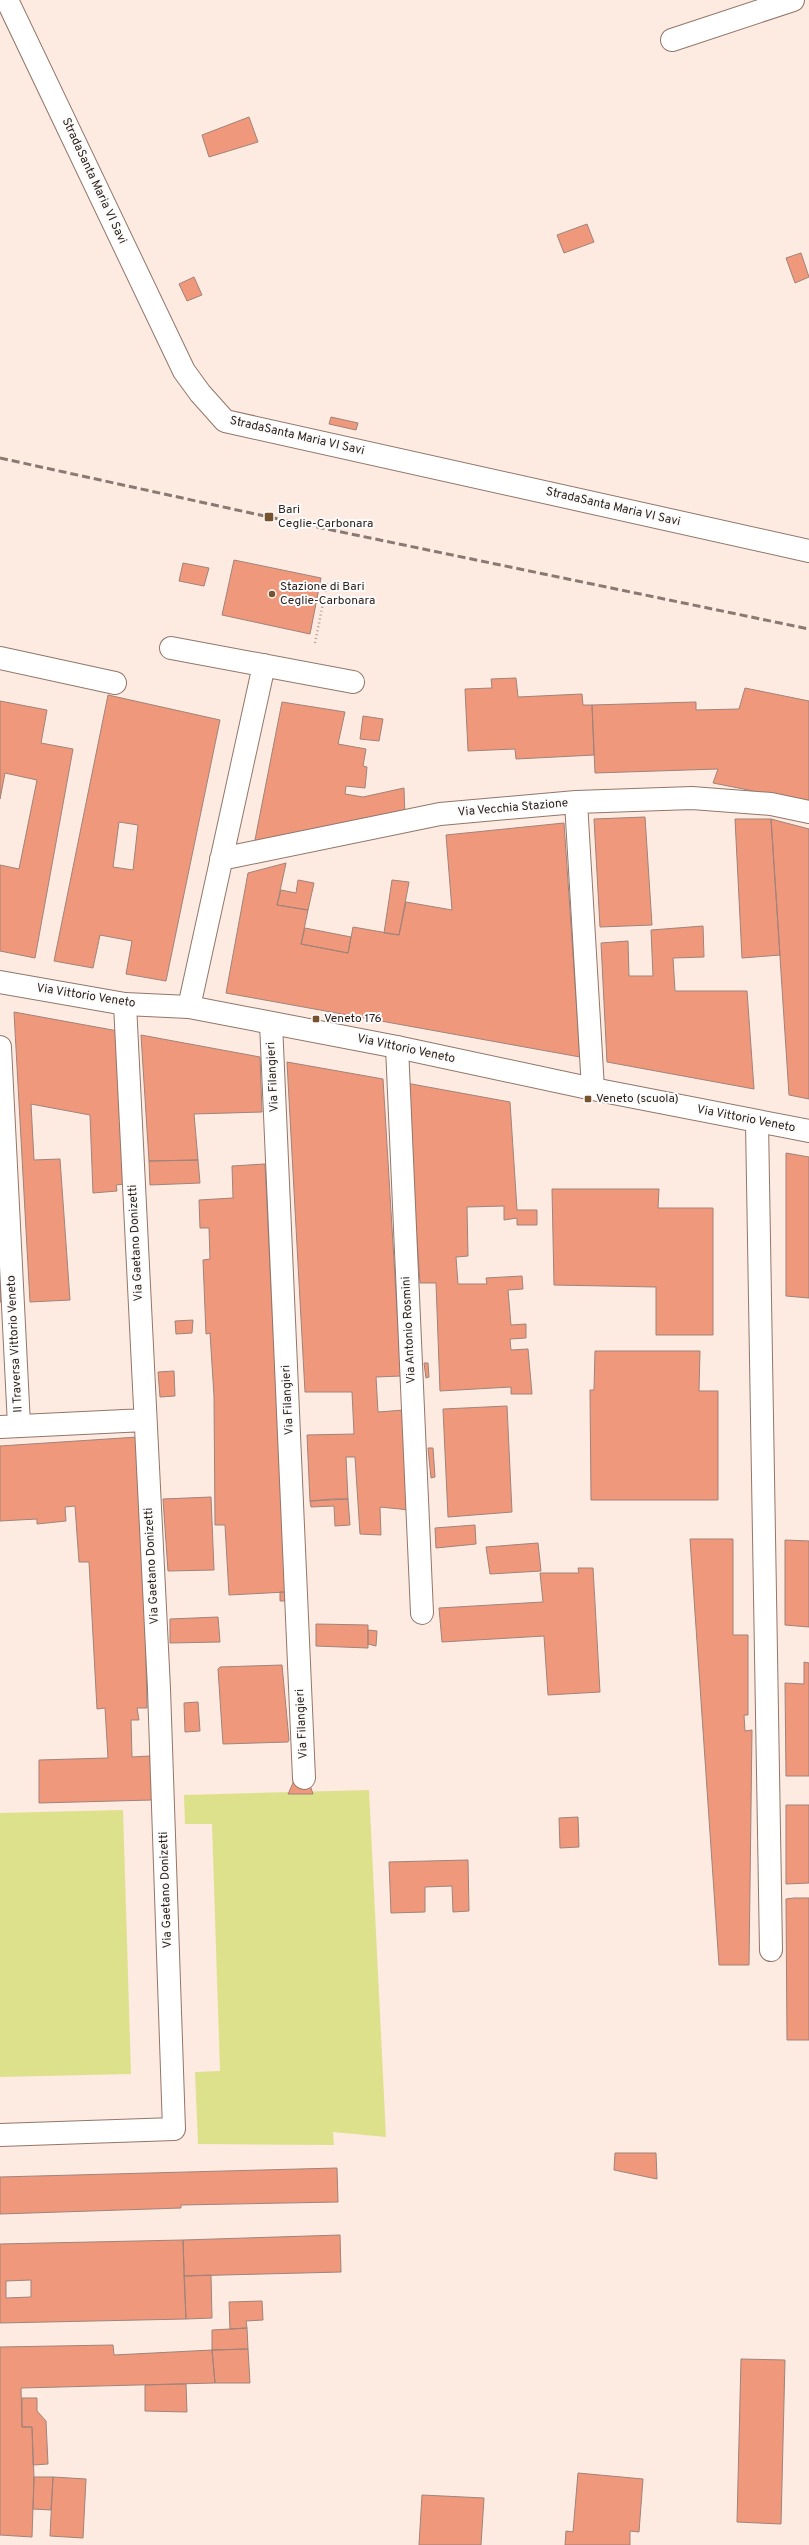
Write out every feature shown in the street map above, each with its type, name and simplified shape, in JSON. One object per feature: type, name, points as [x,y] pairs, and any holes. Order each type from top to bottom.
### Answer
[{"type":"street","name":"StradaSanta Maria VI Savi","points":[[7,0],[184,371],[200,393],[225,421],[809,551]]},
{"type":"street","points":[[672,40],[793,0]]},
{"type":"street","points":[[171,648],[353,682]]},
{"type":"street","points":[[0,658],[115,683]]},
{"type":"street","points":[[189,1007],[264,665]]},
{"type":"street","name":"Via Vecchia Stazione","points":[[221,859],[440,814],[576,802],[692,798],[771,804],[809,812]]},
{"type":"street","points":[[576,802],[593,1089]]},
{"type":"street","name":"Via Vittorio Veneto","points":[[0,982],[125,1004],[189,1007],[397,1047],[593,1089],[809,1131]]},
{"type":"street","name":"Via Gaetano Donizetti","points":[[0,2135],[174,2129],[159,1689],[144,1420],[125,1004]]},
{"type":"street","name":"Via Filangieri","points":[[271,1023],[304,1778]]},
{"type":"street","name":"II Traversa Vittorio Veneto","points":[[0,1046],[9,1426]]},
{"type":"street","name":"Via Antonio Rosmini","points":[[397,1047],[422,1613]]},
{"type":"street","points":[[757,1122],[771,1950]]},
{"type":"street","points":[[9,1426],[144,1420]]},
{"type":"path","points":[[308,673],[327,583]]},
{"type":"green space","points":[[369,1790],[386,2137],[333,2132],[334,2145],[198,2144],[195,2072],[220,2071],[212,1824],[185,1824],[184,1795]]},
{"type":"green space","points":[[123,1810],[131,2074],[0,2077],[0,1813]]},
{"type":"building","points":[[249,117],[258,142],[209,157],[202,135]]},
{"type":"building","points":[[587,224],[594,242],[564,253],[557,235]]},
{"type":"building","points":[[801,253],[809,277],[795,283],[786,258]]},
{"type":"building","points":[[194,277],[202,295],[187,301],[179,284]]},
{"type":"building","points":[[331,417],[358,423],[356,430],[329,424]]},
{"type":"building","name":"Stazione di Bari Ceglie-Carbonara","points":[[234,560],[321,578],[310,634],[222,615]]},
{"type":"building","points":[[183,563],[209,568],[204,586],[179,581]]},
{"type":"building","points":[[516,678],[518,697],[582,694],[583,705],[592,705],[594,755],[516,759],[515,749],[468,751],[465,689],[492,688],[491,679]]},
{"type":"building","points":[[745,688],[809,701],[809,802],[713,783],[718,769],[595,773],[592,705],[696,702],[696,710],[739,709]]},
{"type":"building","points":[[108,695],[220,720],[166,981],[126,974],[132,941],[100,935],[93,968],[54,961]],"holes":[[[119,822],[138,825],[133,870],[113,867]]]},
{"type":"building","points":[[0,701],[47,710],[41,743],[73,749],[35,958],[0,951],[0,865],[19,869],[37,780],[5,773],[0,799]]},
{"type":"building","points":[[282,702],[345,712],[338,744],[366,749],[363,766],[367,767],[365,788],[346,786],[345,794],[363,797],[404,788],[405,818],[253,850]]},
{"type":"building","points":[[363,716],[383,719],[379,741],[360,739]]},
{"type":"building","points":[[645,817],[652,925],[600,927],[594,819]]},
{"type":"building","points":[[735,819],[771,819],[780,955],[742,958]]},
{"type":"building","points":[[771,819],[809,829],[809,1099],[789,1095]]},
{"type":"building","points":[[564,823],[580,1057],[226,993],[248,873],[286,863],[277,905],[308,910],[301,944],[348,953],[353,927],[399,935],[406,902],[452,910],[446,835]]},
{"type":"building","points":[[298,880],[314,883],[308,910],[277,905],[281,890],[296,893]]},
{"type":"building","points":[[392,880],[409,882],[399,935],[384,933]]},
{"type":"building","points":[[703,926],[704,957],[673,958],[675,991],[747,991],[754,1089],[607,1062],[601,943],[628,941],[629,976],[653,976],[651,930]]},
{"type":"building","points":[[305,928],[351,937],[348,953],[301,944]]},
{"type":"building","points":[[14,1012],[118,1031],[125,1184],[116,1185],[117,1191],[93,1193],[90,1115],[31,1104],[34,1160],[60,1159],[70,1300],[30,1302]]},
{"type":"building","points":[[141,1035],[260,1057],[262,1112],[194,1114],[198,1160],[149,1161]]},
{"type":"building","points":[[287,1062],[383,1079],[401,1376],[376,1377],[378,1412],[404,1410],[410,1510],[380,1507],[381,1535],[360,1534],[355,1457],[346,1457],[348,1499],[310,1501],[307,1435],[354,1434],[352,1392],[305,1392]]},
{"type":"building","points":[[406,1083],[510,1102],[517,1210],[537,1210],[537,1225],[517,1225],[517,1218],[504,1220],[504,1206],[467,1207],[468,1256],[456,1257],[458,1284],[487,1284],[486,1278],[522,1276],[523,1289],[508,1290],[511,1325],[526,1324],[526,1338],[510,1339],[511,1350],[528,1349],[532,1394],[511,1394],[511,1387],[440,1391],[436,1283],[420,1283]]},
{"type":"building","points":[[786,1153],[809,1157],[809,1298],[786,1296]]},
{"type":"building","points":[[198,1160],[200,1183],[150,1185],[149,1161]]},
{"type":"building","points":[[265,1164],[286,1592],[229,1595],[225,1525],[215,1525],[214,1396],[210,1333],[206,1334],[203,1260],[210,1259],[209,1228],[200,1228],[199,1200],[233,1198],[232,1166]]},
{"type":"building","points":[[552,1189],[659,1189],[658,1208],[713,1208],[713,1335],[656,1335],[656,1287],[554,1285]]},
{"type":"building","points":[[0,1270],[2,1302],[0,1302]]},
{"type":"building","points":[[193,1320],[192,1333],[176,1334],[175,1321]]},
{"type":"building","points":[[595,1351],[700,1351],[699,1391],[718,1391],[718,1500],[591,1500],[590,1390],[594,1390]]},
{"type":"building","points":[[424,1363],[428,1363],[429,1377],[426,1378]]},
{"type":"building","points":[[174,1371],[175,1396],[160,1397],[158,1372]]},
{"type":"building","points":[[507,1406],[512,1512],[448,1517],[443,1409]]},
{"type":"building","points":[[138,1437],[144,1568],[147,1708],[137,1708],[139,1720],[131,1720],[132,1757],[150,1756],[152,1800],[39,1803],[39,1760],[108,1758],[105,1708],[97,1709],[89,1562],[79,1562],[75,1506],[65,1507],[66,1521],[37,1524],[37,1519],[0,1521],[0,1446]]},
{"type":"building","points":[[428,1448],[433,1448],[435,1477],[431,1478]]},
{"type":"building","points":[[211,1497],[214,1570],[168,1571],[163,1499]]},
{"type":"building","points":[[348,1499],[350,1525],[335,1526],[334,1506],[311,1507],[310,1501]]},
{"type":"building","points":[[475,1525],[476,1544],[436,1548],[435,1528]]},
{"type":"building","points":[[690,1539],[733,1539],[733,1635],[748,1635],[748,1715],[744,1715],[745,1731],[752,1730],[749,1965],[719,1965]]},
{"type":"building","points":[[785,1540],[809,1541],[809,1627],[785,1625]]},
{"type":"building","points":[[538,1543],[541,1571],[490,1574],[486,1547]]},
{"type":"building","points":[[578,1568],[593,1568],[600,1692],[548,1695],[544,1636],[442,1642],[439,1608],[543,1602],[540,1573],[579,1573]]},
{"type":"building","points":[[280,1592],[289,1592],[290,1601],[280,1601]]},
{"type":"building","points":[[218,1617],[220,1642],[170,1643],[170,1619]]},
{"type":"building","points":[[316,1624],[368,1625],[368,1648],[316,1646]]},
{"type":"building","points":[[368,1630],[377,1631],[376,1646],[368,1644]]},
{"type":"building","points":[[804,1662],[809,1663],[809,1776],[786,1776],[785,1683],[804,1684]]},
{"type":"building","points":[[282,1665],[288,1742],[223,1744],[218,1669],[220,1667]]},
{"type":"building","points":[[198,1702],[200,1731],[185,1732],[184,1703]]},
{"type":"building","points":[[293,1760],[309,1782],[313,1794],[288,1794],[293,1783]]},
{"type":"building","points":[[786,1805],[809,1805],[809,1883],[786,1884]]},
{"type":"building","points":[[578,1817],[579,1847],[560,1848],[559,1818]]},
{"type":"building","points":[[468,1860],[469,1911],[453,1912],[452,1886],[425,1887],[425,1912],[391,1913],[389,1862]]},
{"type":"building","points":[[809,1898],[809,2040],[787,2040],[786,1899]]},
{"type":"building","points":[[615,2153],[656,2153],[657,2179],[614,2170]]},
{"type":"building","points":[[337,2168],[338,2202],[181,2205],[181,2208],[0,2214],[0,2177]]},
{"type":"building","points":[[340,2235],[341,2272],[184,2276],[183,2240]]},
{"type":"building","points":[[183,2240],[186,2319],[0,2323],[0,2244]],"holes":[[[31,2280],[31,2297],[6,2298],[6,2281]]]},
{"type":"building","points":[[211,2275],[212,2318],[186,2319],[184,2276]]},
{"type":"building","points":[[262,2301],[263,2320],[246,2321],[247,2328],[230,2329],[229,2302]]},
{"type":"building","points":[[247,2328],[248,2349],[212,2350],[212,2330]]},
{"type":"building","points":[[113,2345],[114,2355],[212,2350],[215,2383],[21,2388],[22,2427],[32,2427],[34,2477],[32,2537],[0,2535],[0,2347]]},
{"type":"building","points":[[248,2349],[250,2383],[215,2383],[212,2350]]},
{"type":"building","points":[[741,2359],[785,2360],[781,2524],[737,2522]]},
{"type":"building","points":[[186,2384],[187,2412],[145,2411],[145,2385]]},
{"type":"building","points":[[22,2398],[37,2398],[37,2411],[46,2421],[48,2464],[33,2465],[32,2427],[22,2427]]},
{"type":"building","points":[[578,2473],[643,2479],[639,2532],[630,2531],[630,2545],[565,2545],[566,2531],[573,2532]]},
{"type":"building","points":[[34,2477],[53,2477],[51,2510],[33,2509]]},
{"type":"building","points":[[53,2477],[86,2479],[83,2538],[50,2536]]},
{"type":"building","points":[[422,2495],[484,2498],[481,2545],[419,2545]]},
{"type":"railway","points":[[0,458],[269,517],[809,629]]},
{"type":"place","name":"Bari Ceglie-Carbonara","points":[[269,517]]},
{"type":"place","name":"Stazione di Bari Ceglie-Carbonara","points":[[272,594]]},
{"type":"place","name":"Veneto 176","points":[[316,1019]]},
{"type":"place","name":"Veneto (scuola)","points":[[588,1099]]}]
